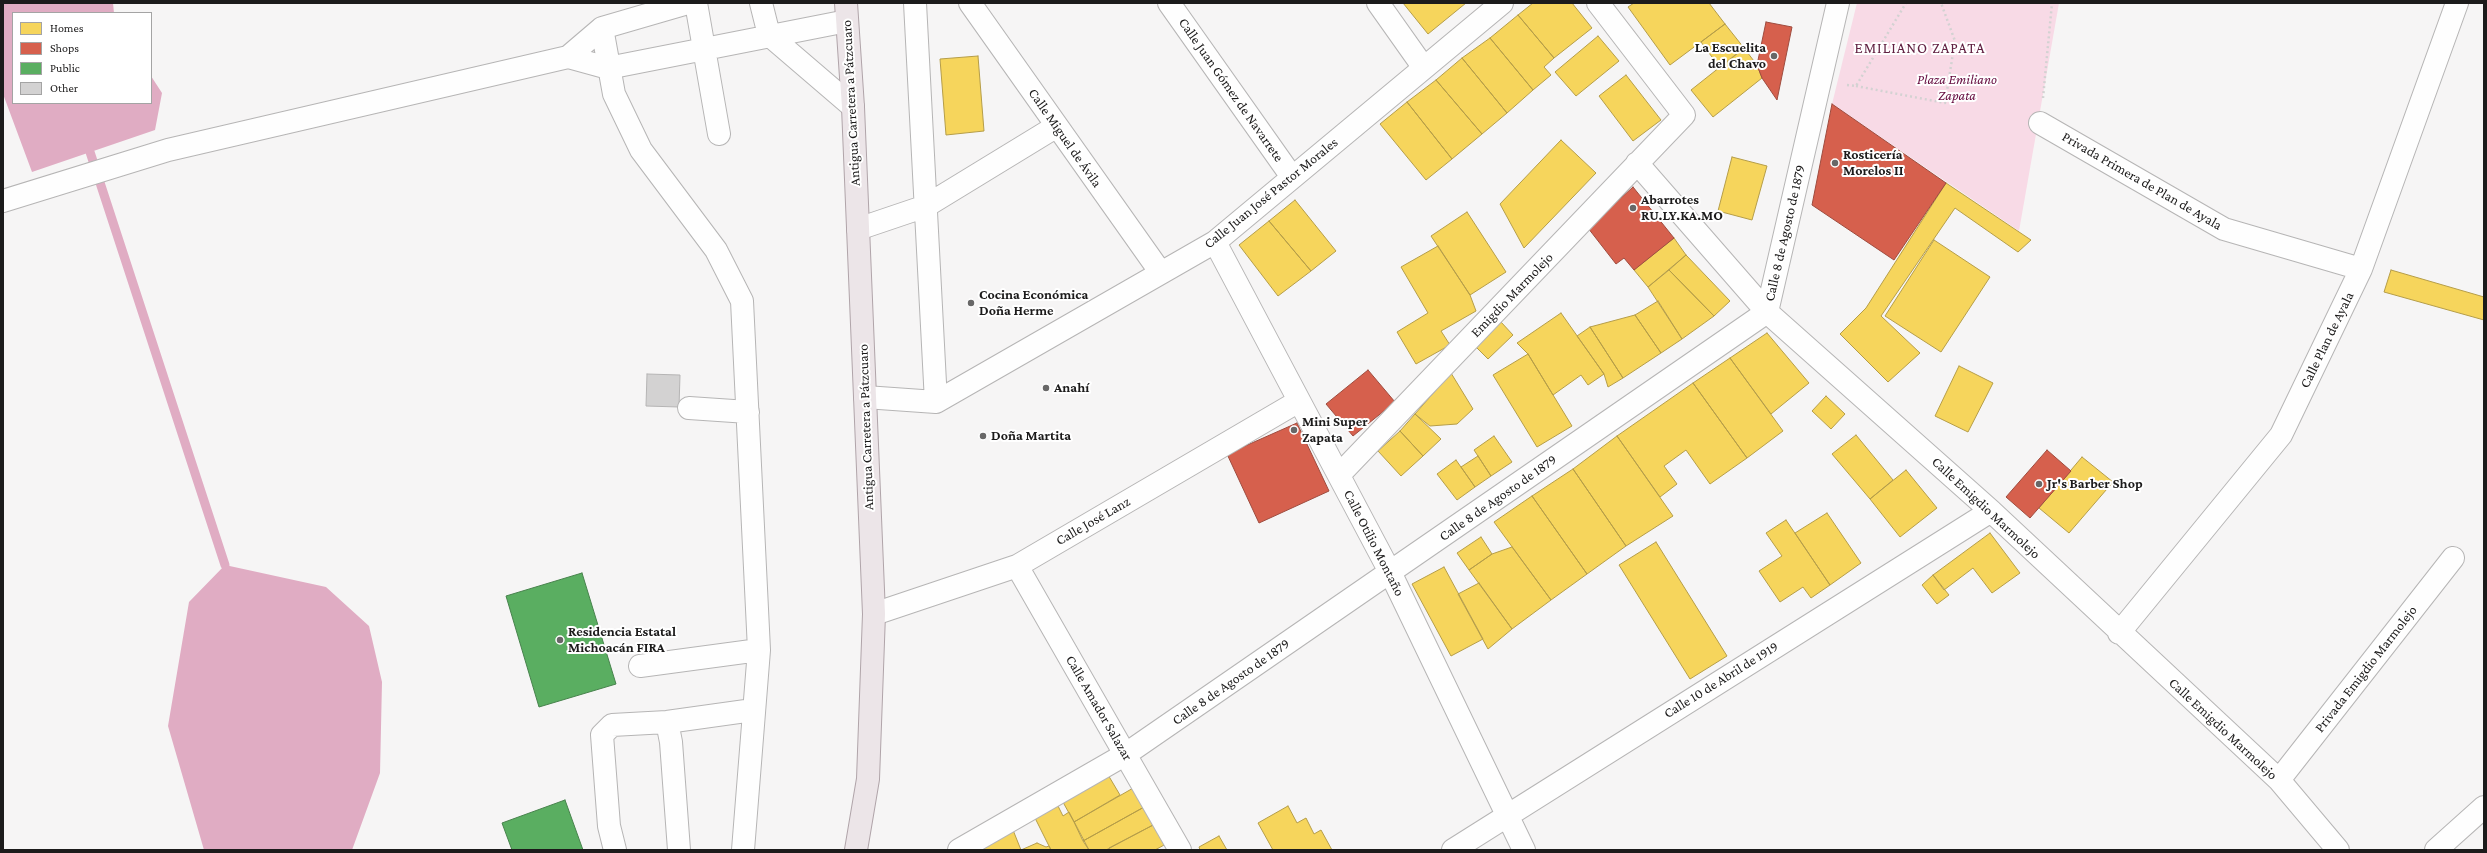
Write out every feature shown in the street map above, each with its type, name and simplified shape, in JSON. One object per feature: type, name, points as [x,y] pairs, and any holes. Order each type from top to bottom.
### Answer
[{"type":"main road","name":"Antigua Carretera a Pátzcuaro","points":[[847,12],[853,107],[874,614],[868,779],[856,850]]},
{"type":"street","points":[[3,201],[168,150],[568,57],[602,28],[688,3]]},
{"type":"street","points":[[696,3],[719,134]]},
{"type":"street","points":[[761,3],[769,35],[853,107]]},
{"type":"street","points":[[865,397],[936,402],[915,3]]},
{"type":"street","name":"Calle Miguel de Ávila","points":[[970,3],[1161,273]]},
{"type":"street","name":"Calle Juan Gómez de Navarrete","points":[[1169,3],[1292,177]]},
{"type":"street","points":[[1378,3],[1424,68]]},
{"type":"street","name":"Calle Juan José Pastor Morales","points":[[936,402],[1215,242],[1502,3]]},
{"type":"street","name":"Emigdio Marmolejo","points":[[1340,475],[1684,115],[1598,3]]},
{"type":"street","name":"Calle 8 de Agosto de 1879","points":[[959,850],[1126,754],[1767,312],[1838,3]]},
{"type":"street","name":"Calle Plan de Ayala","points":[[2119,633],[2281,435],[2361,269],[2457,3]]},
{"type":"street","points":[[568,57],[608,68],[769,35],[847,12]]},
{"type":"street","points":[[602,28],[608,68],[614,94],[641,150],[716,250],[742,301],[759,650],[752,710],[742,850]]},
{"type":"street","name":"Privada Primera de Plan de Ayala","points":[[2040,123],[2224,228],[2361,269]]},
{"type":"street","points":[[858,229],[926,206],[1057,126]]},
{"type":"street","name":"Calle Emigdio Marmolejo","points":[[1637,163],[1767,312],[1991,511],[2119,633],[2279,780],[2338,850]]},
{"type":"street","name":"Calle Otilio Montaño","points":[[1215,242],[1340,475],[1390,572],[1508,814],[1524,850]]},
{"type":"street","name":"Calle José Lanz","points":[[874,614],[1017,566],[1299,401]]},
{"type":"street","points":[[689,408],[748,412]]},
{"type":"street","name":"Calle 10 de Abril de 1919","points":[[1453,850],[1991,511]]},
{"type":"street","name":"Privada Emigdio Marmolejo","points":[[2279,780],[2454,558]]},
{"type":"street","name":"Calle Amador Salazar","points":[[1017,566],[1180,850]]},
{"type":"street","points":[[640,666],[759,650]]},
{"type":"street","points":[[615,850],[609,826],[602,736],[612,726],[667,722],[752,710]]},
{"type":"street","points":[[667,722],[671,742],[679,850]]},
{"type":"street","points":[[2436,850],[2484,807]]},
{"type":"path","points":[[1856,86],[1906,3]]},
{"type":"path","points":[[1819,81],[1856,86],[1945,103],[1956,40],[1941,3]]},
{"type":"path","points":[[2040,123],[2052,3]]},
{"type":"green space","name":"Plaza Emiliano Zapata","points":[[1857,3],[2059,3],[2019,231],[1832,104]]},
{"type":"shaded area","points":[[3,3],[113,3],[114,12],[12,12],[12,104],[152,104],[152,78],[162,93],[155,130],[32,172],[3,94]]},
{"type":"shaded area","points":[[225,565],[326,587],[369,626],[382,682],[380,773],[352,850],[204,850],[168,726],[189,602]]},
{"type":"building: Homes","points":[[1403,3],[1466,3],[1428,34]]},
{"type":"building: Homes","points":[[1533,3],[1572,3],[1592,28],[1554,58],[1518,15]]},
{"type":"building: Homes","points":[[1634,3],[1709,3],[1725,24],[1670,65],[1628,7]]},
{"type":"building: Homes","points":[[1518,15],[1554,58],[1544,67],[1551,75],[1533,90],[1490,38]]},
{"type":"building: Homes","points":[[1725,24],[1744,48],[1720,68],[1701,42]]},
{"type":"building: Homes","points":[[1598,36],[1619,61],[1576,96],[1555,72]]},
{"type":"building: Homes","points":[[1490,38],[1533,90],[1507,113],[1462,58]]},
{"type":"building: Homes","points":[[1744,48],[1757,65],[1762,78],[1713,117],[1691,90]]},
{"type":"building: Homes","points":[[978,56],[984,131],[946,135],[940,59]]},
{"type":"building: Homes","points":[[1462,58],[1507,113],[1482,134],[1436,80]]},
{"type":"building: Homes","points":[[1626,75],[1661,120],[1633,141],[1599,96]]},
{"type":"building: Homes","points":[[1436,80],[1482,134],[1452,159],[1407,102]]},
{"type":"building: Homes","points":[[1407,102],[1452,159],[1426,180],[1380,124]]},
{"type":"building: Homes","points":[[1561,140],[1596,173],[1524,248],[1500,204]]},
{"type":"building: Homes","points":[[1732,157],[1767,166],[1752,220],[1718,211]]},
{"type":"building: Homes","points":[[1946,183],[2031,240],[2018,252],[1955,208],[1881,316],[1920,353],[1888,382],[1840,334],[1866,308]]},
{"type":"building: Homes","points":[[1295,200],[1336,251],[1311,271],[1269,221]]},
{"type":"building: Homes","points":[[1467,212],[1506,272],[1470,295],[1431,236]]},
{"type":"building: Homes","points":[[1269,221],[1311,271],[1278,296],[1239,245]]},
{"type":"building: Homes","points":[[1674,238],[1686,255],[1648,287],[1634,270]]},
{"type":"building: Homes","points":[[1934,240],[1990,277],[1941,352],[1885,316]]},
{"type":"building: Homes","points":[[1438,246],[1470,295],[1476,311],[1441,331],[1450,345],[1416,364],[1397,332],[1428,313],[1401,267]]},
{"type":"building: Homes","points":[[1686,255],[1730,301],[1714,316],[1669,270]]},
{"type":"building: Homes","points":[[1669,270],[1714,316],[1682,339],[1648,287]]},
{"type":"building: Homes","points":[[2391,270],[2484,297],[2484,320],[2384,292]]},
{"type":"building: Homes","points":[[1658,301],[1682,339],[1661,353],[1635,315]]},
{"type":"building: Homes","points":[[1561,313],[1604,374],[1588,385],[1581,375],[1553,395],[1528,354],[1517,343]]},
{"type":"building: Homes","points":[[1635,315],[1661,353],[1623,378],[1590,327]]},
{"type":"building: Homes","points":[[1501,322],[1513,335],[1488,359],[1475,346]]},
{"type":"building: Homes","points":[[1590,327],[1623,378],[1608,387],[1604,374],[1577,336]]},
{"type":"building: Homes","points":[[1767,333],[1809,383],[1771,414],[1730,358]]},
{"type":"building: Homes","points":[[1528,354],[1572,426],[1537,447],[1493,375]]},
{"type":"building: Homes","points":[[1730,358],[1783,431],[1747,458],[1693,383]]},
{"type":"building: Homes","points":[[1959,366],[1993,383],[1968,432],[1935,416]]},
{"type":"building: Homes","points":[[1451,373],[1473,409],[1457,424],[1430,426],[1415,414]]},
{"type":"building: Homes","points":[[1693,383],[1747,458],[1710,484],[1686,450],[1664,466],[1677,484],[1660,497],[1617,436]]},
{"type":"building: Homes","points":[[1826,396],[1845,414],[1831,429],[1812,411]]},
{"type":"building: Homes","points":[[1415,414],[1441,439],[1423,456],[1400,431]]},
{"type":"building: Homes","points":[[1400,431],[1423,456],[1401,476],[1378,451]]},
{"type":"building: Homes","points":[[1856,435],[1893,480],[1870,499],[1832,454]]},
{"type":"building: Homes","points":[[1494,436],[1512,462],[1491,476],[1474,450]]},
{"type":"building: Homes","points":[[1617,436],[1673,516],[1626,546],[1573,469]]},
{"type":"building: Homes","points":[[1478,456],[1491,476],[1475,487],[1461,467]]},
{"type":"building: Homes","points":[[2082,457],[2113,482],[2069,533],[2039,508]]},
{"type":"building: Homes","points":[[1456,460],[1475,487],[1457,500],[1437,474]]},
{"type":"building: Homes","points":[[1573,469],[1626,546],[1587,574],[1532,496]]},
{"type":"building: Homes","points":[[1906,470],[1937,508],[1900,537],[1870,499]]},
{"type":"building: Homes","points":[[1532,496],[1587,574],[1551,600],[1494,522]]},
{"type":"building: Homes","points":[[1827,513],[1861,563],[1830,585],[1795,533]]},
{"type":"building: Homes","points":[[1786,520],[1830,585],[1811,598],[1803,587],[1780,602],[1759,571],[1782,556],[1766,533]]},
{"type":"building: Homes","points":[[1990,533],[2020,573],[1992,593],[1973,568],[1944,590],[1933,575]]},
{"type":"building: Homes","points":[[1481,537],[1492,554],[1469,570],[1457,553]]},
{"type":"building: Homes","points":[[1656,542],[1727,656],[1690,679],[1619,565]]},
{"type":"building: Homes","points":[[1512,547],[1551,600],[1512,629],[1469,570],[1492,554]]},
{"type":"building: Homes","points":[[1444,567],[1483,639],[1451,656],[1412,584]]},
{"type":"building: Homes","points":[[1933,575],[1949,595],[1937,604],[1922,585]]},
{"type":"building: Homes","points":[[1479,583],[1512,629],[1488,649],[1458,594]]},
{"type":"building: Homes","points":[[1104,768],[1120,795],[1074,822],[1059,795]]},
{"type":"building: Homes","points":[[1135,787],[1146,806],[1083,841],[1074,822]]},
{"type":"building: Homes","points":[[1054,798],[1063,816],[1069,812],[1089,850],[1051,850],[1031,810]]},
{"type":"building: Homes","points":[[1146,806],[1155,824],[1106,850],[1089,850],[1083,841]]},
{"type":"building: Homes","points":[[1288,806],[1297,823],[1306,818],[1314,834],[1321,830],[1332,850],[1273,850],[1258,823]]},
{"type":"building: Homes","points":[[1155,824],[1166,844],[1155,850],[1110,850],[1109,848]]},
{"type":"building: Homes","points":[[1013,830],[1021,850],[972,850]]},
{"type":"building: Homes","points":[[1219,836],[1227,850],[1200,850],[1199,847]]},
{"type":"building: Homes","points":[[1037,843],[1046,847],[1049,846],[1051,850],[1021,850]]},
{"type":"building: Shops","points":[[1766,22],[1792,27],[1777,100],[1762,78],[1757,65]]},
{"type":"building: Shops","points":[[1832,104],[1946,183],[1894,260],[1812,205]]},
{"type":"building: Shops","points":[[1633,187],[1674,238],[1634,270],[1624,258],[1616,264],[1588,228]]},
{"type":"building: Shops","points":[[1368,370],[1395,402],[1353,436],[1326,404]]},
{"type":"building: Shops","points":[[1297,423],[1329,491],[1259,523],[1227,454]]},
{"type":"building: Shops","name":"Jr's Barber Shop","points":[[2047,450],[2071,471],[2030,518],[2006,497]]},
{"type":"building: Public","name":"Residencia Estatal Michoacán FIRA","points":[[582,573],[616,684],[539,707],[506,596]]},
{"type":"building: Public","points":[[565,800],[583,850],[512,850],[502,823]]},
{"type":"building: Other","points":[[647,374],[680,375],[679,407],[646,406]]},
{"type":"waterway","points":[[90,152],[225,565]]},
{"type":"place","name":"La Escuelita del Chavo","points":[[1774,56]]},
{"type":"place","name":"Rosticería Morelos II","points":[[1835,163]]},
{"type":"place","name":"Abarrotes RU.LY.KA.MO","points":[[1633,208]]},
{"type":"place","name":"Cocina Económica Doña Herme","points":[[971,303]]},
{"type":"place","name":"Anahí","points":[[1046,388]]},
{"type":"place","name":"Mini Super Zapata","points":[[1294,430]]},
{"type":"place","name":"Doña Martita","points":[[983,436]]},
{"type":"place","name":"Jr's Barber Shop","points":[[2039,484]]},
{"type":"place","name":"Residencia Estatal Michoacán FIRA","points":[[560,640]]},
{"type":"district","name":"EMILIANO ZAPATA","points":[[1920,48]]}]
